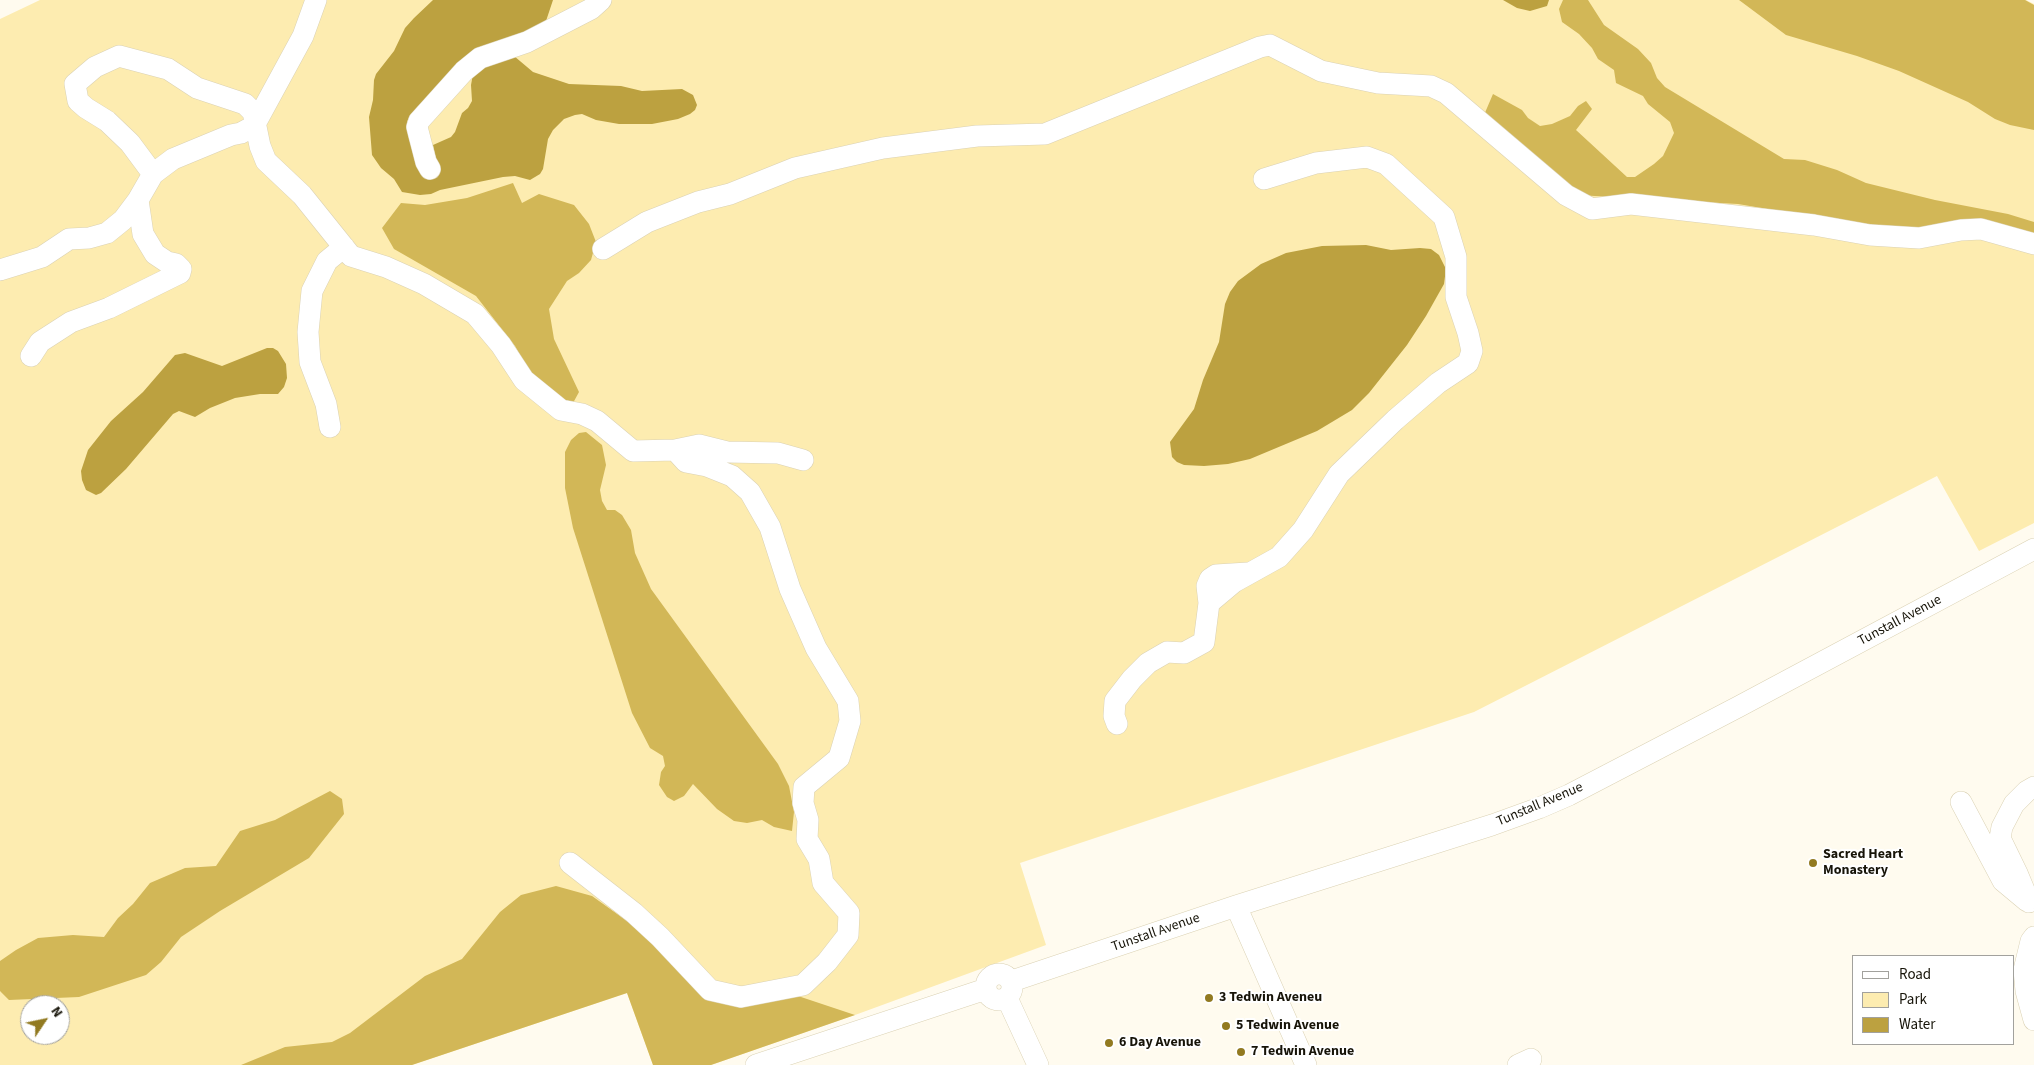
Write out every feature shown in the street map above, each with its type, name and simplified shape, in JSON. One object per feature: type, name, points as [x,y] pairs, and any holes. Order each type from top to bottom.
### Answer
[{"type":"street","points":[[0,270],[42,257],[69,239],[89,238],[107,233],[124,220],[153,174],[173,159],[231,135],[241,133],[254,126],[303,36],[316,0]]},
{"type":"street","points":[[430,169],[426,162],[417,127],[419,121],[464,71],[480,58],[527,42],[591,9],[601,0]]},
{"type":"street","points":[[603,249],[647,222],[698,202],[730,194],[795,168],[883,148],[976,136],[1044,134],[1260,47],[1270,45],[1321,71],[1378,83],[1431,86],[1446,94],[1566,195],[1592,209],[1631,204],[1814,224],[1870,235],[1919,238],[1961,230],[1981,229],[2034,244]]},
{"type":"street","points":[[153,174],[130,142],[108,121],[78,101],[75,84],[95,67],[119,56],[173,63],[197,88],[245,104],[253,112],[254,126],[266,161],[302,195],[351,256],[386,266],[424,284],[475,314],[502,345],[524,380],[561,410],[582,414],[596,421],[633,452],[675,450],[699,445],[727,452],[778,453],[804,460]]},
{"type":"street","points":[[1117,724],[1114,716],[1115,701],[1132,678],[1148,664],[1167,652],[1184,653],[1204,642],[1209,603],[1234,582],[1279,556],[1303,530],[1339,474],[1395,420],[1438,383],[1468,363],[1472,351],[1456,297],[1456,257],[1444,217],[1386,164],[1367,156],[1316,163],[1264,179]]},
{"type":"street","points":[[31,356],[40,342],[71,322],[109,308],[180,273],[181,269],[176,264],[166,262],[155,254],[143,234],[138,200]]},
{"type":"street","points":[[330,427],[326,404],[310,362],[308,332],[312,292],[327,261],[344,247]]},
{"type":"street","points":[[570,863],[654,931],[710,990],[741,997],[803,985],[827,962],[848,935],[849,913],[823,883],[819,859],[807,839],[808,820],[802,803],[804,787],[839,758],[850,721],[848,701],[816,648],[790,589],[770,527],[750,492],[732,476],[706,466],[686,462],[675,450]]},
{"type":"street","name":"Tunstall Avenue","points":[[1009,990],[1236,906],[1492,825],[1569,795],[2034,549]]},
{"type":"street","points":[[2031,905],[2000,838],[2002,828],[2014,804],[2034,787]]},
{"type":"street","points":[[1961,802],[2003,881],[2031,905]]},
{"type":"street","points":[[1236,906],[1306,1065]]},
{"type":"street","points":[[2032,939],[2024,970],[2034,1020]]},
{"type":"street","points":[[756,1065],[779,1061],[986,989],[988,995],[994,1000],[1001,1001],[1009,990]]},
{"type":"street","points":[[1009,990],[1038,1065]]},
{"type":"green space","points":[[40,0],[2026,0],[2034,4],[2034,523],[1979,551],[1937,476],[1474,712],[1020,863],[1046,945],[711,1065],[653,1065],[627,993],[412,1065],[0,1065],[0,19]]},
{"type":"shaded area","points":[[1563,0],[1588,0],[1604,25],[1638,49],[1651,63],[1657,78],[1665,87],[1784,159],[1805,160],[1837,170],[1866,183],[1935,200],[2008,214],[2034,222],[2034,238],[1903,232],[1738,204],[1577,195],[1484,115],[1493,94],[1522,110],[1528,118],[1540,126],[1552,124],[1570,116],[1578,106],[1586,101],[1592,109],[1576,130],[1627,177],[1635,177],[1663,156],[1674,133],[1670,122],[1648,104],[1643,96],[1616,83],[1614,70],[1598,59],[1592,48],[1579,34],[1562,22],[1559,9]]},
{"type":"shaded area","points":[[1739,0],[2025,0],[2034,5],[2034,130],[2010,125],[1995,119],[1968,102],[1899,71],[1857,56],[1786,35]]},
{"type":"shaded area","points":[[513,183],[522,203],[539,194],[574,205],[589,224],[596,242],[591,260],[579,273],[567,281],[549,309],[554,339],[579,392],[573,403],[545,400],[515,346],[476,296],[394,249],[382,228],[401,203],[425,205],[467,198]]},
{"type":"shaded area","points":[[586,432],[602,445],[606,465],[600,490],[602,501],[607,510],[615,510],[622,515],[631,530],[635,553],[651,589],[778,764],[789,786],[794,812],[792,831],[774,827],[762,820],[747,823],[734,821],[717,809],[693,784],[684,796],[674,801],[667,797],[659,785],[661,772],[665,766],[663,756],[650,748],[632,713],[573,528],[565,488],[565,452],[571,440],[579,433]]},
{"type":"shaded area","points":[[330,791],[342,799],[344,814],[309,858],[220,911],[181,937],[161,962],[146,975],[79,997],[70,997],[70,995],[20,995],[20,1000],[9,1000],[0,991],[0,961],[16,950],[38,938],[73,935],[104,937],[118,918],[133,904],[150,883],[185,868],[216,866],[240,831],[275,820]]},
{"type":"shaded area","points":[[556,886],[592,896],[641,931],[697,987],[724,1004],[748,1006],[795,995],[855,1015],[711,1065],[653,1065],[627,993],[412,1065],[241,1065],[285,1047],[332,1042],[350,1033],[425,976],[462,959],[500,912],[521,895]]},
{"type":"water","points":[[433,0],[553,0],[546,21],[424,100],[410,115],[407,122],[408,131],[437,164],[433,145],[451,137],[455,132],[462,113],[472,101],[471,85],[473,74],[477,68],[514,56],[533,72],[569,84],[621,86],[642,91],[682,89],[693,95],[697,105],[695,110],[678,119],[652,124],[619,124],[596,120],[582,114],[575,115],[564,119],[553,130],[548,139],[543,169],[540,174],[530,180],[515,176],[503,177],[440,190],[431,194],[420,195],[402,192],[394,179],[381,168],[372,155],[369,117],[373,100],[374,80],[376,74],[394,51],[405,28]]},
{"type":"water","points":[[1503,0],[1549,0],[1547,6],[1530,11],[1517,8]]},
{"type":"water","points":[[1366,245],[1391,250],[1431,249],[1439,255],[1446,269],[1444,284],[1426,316],[1407,345],[1369,393],[1352,410],[1317,431],[1250,459],[1228,464],[1204,466],[1184,465],[1177,462],[1172,457],[1170,442],[1194,409],[1203,380],[1219,342],[1225,304],[1230,292],[1238,281],[1261,264],[1286,253],[1322,246]]},
{"type":"water","points":[[267,348],[273,348],[278,351],[286,364],[287,378],[284,387],[278,394],[260,394],[235,398],[210,408],[195,417],[179,411],[173,414],[126,469],[101,493],[96,495],[86,490],[81,471],[88,450],[111,421],[143,392],[175,355],[185,353],[222,366]]},
{"type":"place","name":"Sacred Heart Monastery","points":[[1813,863]]},
{"type":"place","name":"3 Tedwin Aveneu","points":[[1209,998]]},
{"type":"place","name":"5 Tedwin Avenue","points":[[1226,1026]]},
{"type":"place","name":"6 Day Avenue","points":[[1109,1043]]},
{"type":"place","name":"7 Tedwin Avenue","points":[[1241,1052]]}]
